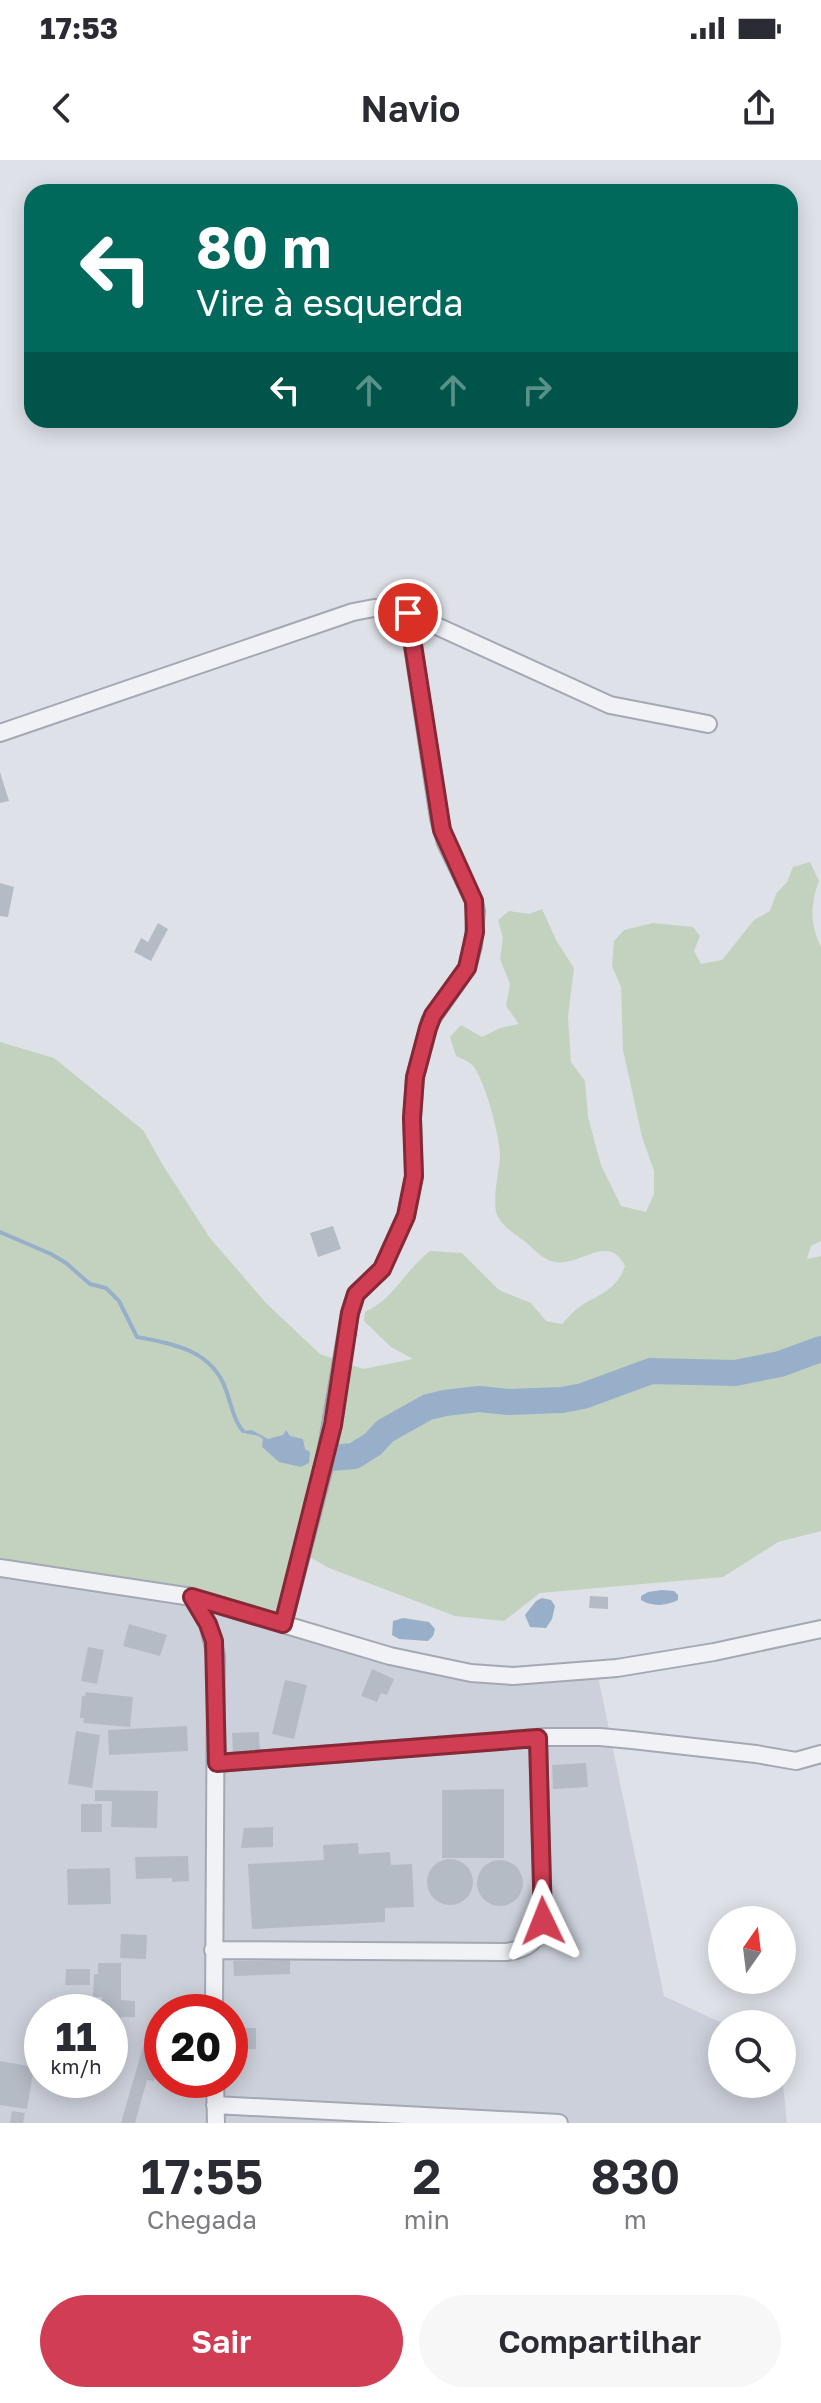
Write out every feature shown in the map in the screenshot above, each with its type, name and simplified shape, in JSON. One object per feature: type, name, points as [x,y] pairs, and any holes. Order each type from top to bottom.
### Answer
[{"type":"street","points":[[0,733],[353,612],[374,608],[408,613],[610,705],[708,724]]},
{"type":"street","points":[[283,1624],[333,1425],[350,1313],[356,1294],[382,1269],[406,1216],[414,1176],[412,1118],[415,1077],[428,1028],[433,1015],[467,968],[475,932],[474,901],[442,830],[408,613]]},
{"type":"street","points":[[0,1568],[192,1597],[441,1668],[513,1676],[643,1664],[821,1629]]},
{"type":"street","points":[[192,1597],[214,1641],[217,1763],[214,1994]]},
{"type":"street","points":[[217,1763],[538,1738],[600,1737],[796,1761],[821,1754]]},
{"type":"street","points":[[213,1950],[524,1950],[533,1944],[543,1921],[538,1738]]},
{"type":"street","points":[[215,2098],[216,2123]]},
{"type":"street","points":[[215,2105],[559,2123]]},
{"type":"shaded area","points":[[0,1573],[181,1601],[399,1662],[598,1676],[664,1996],[708,2017],[708,2098],[784,2098],[787,2123],[0,2123]]},
{"type":"green space","points":[[810,862],[819,881],[812,914],[821,947],[821,1241],[811,1246],[807,1259],[821,1256],[821,1531],[778,1542],[723,1577],[540,1593],[504,1621],[455,1616],[329,1568],[299,1551],[280,1627],[199,1602],[0,1573],[0,1042],[54,1058],[143,1130],[210,1238],[266,1303],[320,1354],[363,1369],[413,1359],[391,1347],[364,1321],[365,1312],[384,1300],[430,1251],[462,1253],[499,1290],[531,1303],[546,1321],[562,1324],[579,1307],[613,1286],[625,1266],[618,1256],[602,1251],[564,1262],[549,1260],[508,1229],[498,1217],[495,1196],[500,1149],[491,1109],[477,1071],[456,1056],[450,1037],[461,1025],[482,1037],[500,1028],[519,1024],[506,1006],[510,984],[500,959],[503,938],[498,920],[509,911],[529,914],[542,909],[556,940],[574,968],[568,1016],[571,1062],[585,1081],[588,1117],[601,1165],[621,1206],[646,1212],[654,1194],[654,1171],[642,1137],[623,1050],[621,987],[612,966],[614,941],[624,930],[653,923],[693,927],[700,936],[694,951],[701,964],[722,960],[754,920],[770,911],[776,894],[787,882],[793,867]]},
{"type":"water","points":[[252,1430],[268,1439],[283,1435],[286,1430],[290,1436],[303,1439],[305,1449],[310,1452],[309,1463],[301,1467],[279,1462],[262,1447],[263,1439],[241,1431]]},
{"type":"water","points":[[674,1591],[678,1600],[660,1605],[641,1600],[641,1596],[648,1592]]},
{"type":"water","points":[[542,1598],[551,1600],[555,1606],[552,1619],[546,1628],[530,1627],[525,1615]]},
{"type":"water","points":[[403,1618],[429,1622],[435,1629],[433,1636],[428,1641],[399,1639],[392,1635],[393,1621]]},
{"type":"building","points":[[0,772],[9,801],[0,803]]},
{"type":"building","points":[[0,883],[14,887],[8,917],[0,916]]},
{"type":"building","points":[[158,923],[168,929],[151,961],[134,952],[141,938],[148,942]]},
{"type":"building","points":[[333,1226],[341,1249],[318,1257],[310,1233]]},
{"type":"building","points":[[590,1596],[608,1597],[608,1609],[589,1608]]},
{"type":"building","points":[[129,1624],[167,1635],[160,1656],[123,1646]]},
{"type":"building","points":[[88,1647],[104,1650],[97,1684],[81,1681]]},
{"type":"building","points":[[372,1669],[394,1679],[387,1695],[381,1693],[377,1702],[361,1696]]},
{"type":"building","points":[[285,1680],[307,1685],[294,1739],[272,1734]]},
{"type":"building","points":[[86,1692],[133,1697],[130,1727],[83,1723],[84,1718],[80,1718],[82,1696]]},
{"type":"building","points":[[187,1726],[188,1751],[109,1755],[108,1730]]},
{"type":"building","points":[[76,1731],[100,1735],[92,1788],[68,1784]]},
{"type":"building","points":[[259,1732],[260,1754],[233,1755],[232,1733]]},
{"type":"building","points":[[586,1763],[588,1787],[553,1789],[552,1765]]},
{"type":"building","points":[[504,1789],[504,1858],[442,1858],[442,1790]]},
{"type":"building","points":[[95,1790],[158,1791],[157,1828],[111,1827],[112,1801],[95,1801]]},
{"type":"building","points":[[81,1804],[102,1804],[102,1832],[81,1832]]},
{"type":"building","points":[[273,1827],[273,1847],[241,1848],[244,1828]]},
{"type":"building","points":[[358,1843],[359,1854],[390,1852],[391,1865],[412,1864],[414,1907],[385,1908],[385,1922],[252,1929],[248,1864],[324,1860],[323,1845]]},
{"type":"building","points":[[188,1856],[189,1881],[136,1879],[135,1857]]},
{"type":"building","points":[[450,1859],[466,1866],[473,1882],[466,1898],[450,1905],[434,1898],[427,1882],[434,1866]]},
{"type":"building","points":[[500,1860],[516,1867],[523,1883],[516,1899],[500,1906],[484,1899],[477,1883],[484,1867]]},
{"type":"building","points":[[110,1868],[111,1904],[68,1905],[67,1869]]},
{"type":"building","points":[[121,1934],[147,1935],[146,1959],[120,1958]]},
{"type":"building","points":[[290,1960],[290,1974],[234,1976],[233,1961]]},
{"type":"building","points":[[98,1963],[121,1963],[121,1994],[93,1994],[94,1974],[98,1974]]},
{"type":"building","points":[[66,1969],[90,1969],[90,1985],[65,1985]]},
{"type":"building","points":[[128,2000],[135,2001],[135,2017],[128,2017]]},
{"type":"building","points":[[248,2028],[256,2028],[256,2049],[248,2049]]},
{"type":"building","points":[[144,2043],[144,2091],[135,2123],[121,2123]]},
{"type":"building","points":[[0,2061],[24,2065],[24,2098],[29,2098],[27,2109],[0,2105]]},
{"type":"building","points":[[12,2111],[25,2113],[23,2123],[10,2123]]},
{"type":"waterway","points":[[0,1232],[51,1254],[90,1284],[106,1288],[119,1301],[137,1337],[178,1346],[201,1357],[220,1377],[243,1431]]},
{"type":"waterway","points":[[331,1458],[354,1456],[373,1444],[385,1431],[428,1407],[445,1403],[479,1399],[509,1402],[562,1400],[583,1396],[651,1371],[735,1373],[780,1364],[821,1349]]},
{"type":"route","points":[[408,613],[439,819],[446,843],[476,911],[473,946],[467,968],[433,1015],[428,1028],[415,1077],[412,1118],[414,1176],[406,1216],[382,1269],[356,1294],[350,1313],[333,1425],[283,1624],[192,1597],[214,1641],[217,1763],[538,1738],[543,1921]]}]
